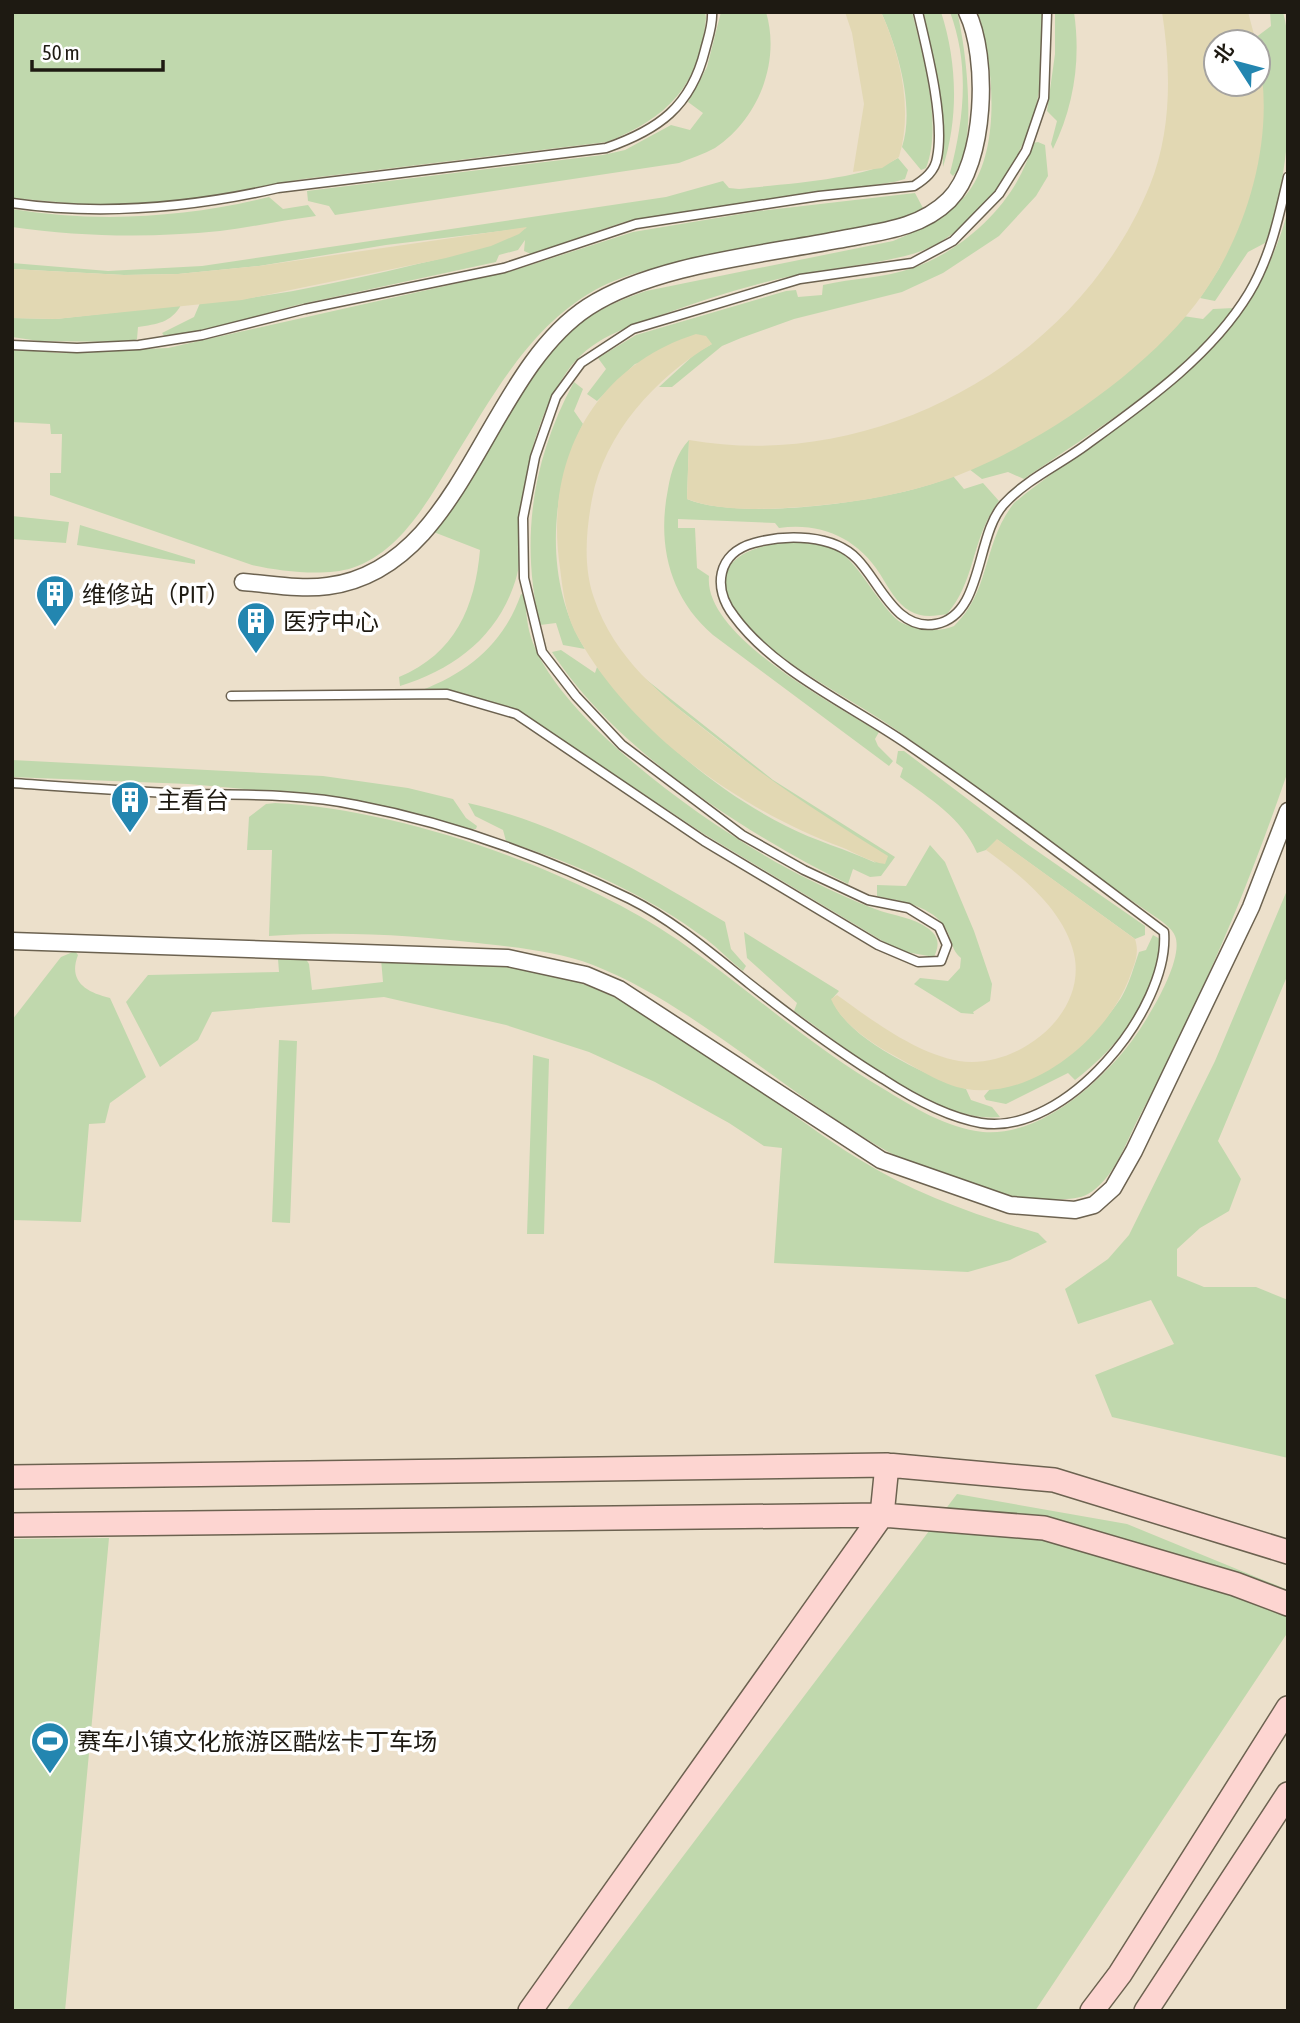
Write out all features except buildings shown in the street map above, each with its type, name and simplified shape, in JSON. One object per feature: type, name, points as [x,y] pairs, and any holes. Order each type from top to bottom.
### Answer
[{"type":"street","points":[[243,582],[326,586],[377,571],[399,557],[443,503],[523,376],[547,344],[573,317],[611,293],[678,272],[892,230],[930,216],[951,198],[962,178],[975,141],[983,93],[974,26],[967,12]]},
{"type":"street","points":[[12,941],[508,958],[586,975],[619,989],[881,1160],[1010,1205],[1075,1210],[1094,1205],[1113,1188],[1135,1151],[1251,907],[1288,811]]},
{"type":"street","points":[[530,2011],[883,1515],[887,1465]]},
{"type":"street","points":[[12,1477],[887,1465],[1054,1480],[1288,1552]]},
{"type":"street","points":[[12,1525],[883,1515],[1044,1528],[1235,1584],[1288,1604]]},
{"type":"street","points":[[1092,2011],[1120,1974],[1288,1707]]},
{"type":"street","points":[[1146,2011],[1288,1794]]},
{"type":"lane","points":[[12,203],[49,208],[144,209],[230,199],[278,188],[606,149],[644,135],[688,95],[703,59],[712,12]]},
{"type":"lane","points":[[12,345],[77,348],[127,345],[202,335],[305,309],[504,268],[636,224],[819,196],[914,186],[927,178],[937,160],[939,132],[918,12]]},
{"type":"lane","points":[[231,696],[447,694],[516,714],[704,841],[878,945],[918,962],[941,961],[947,945],[939,927],[908,908],[869,900],[815,875],[743,835],[678,790],[622,745],[576,696],[542,652],[524,578],[523,518],[535,457],[556,397],[581,363],[633,329],[741,294],[800,279],[912,263],[953,241],[999,194],[1026,151],[1044,98],[1047,12]]},
{"type":"lane","points":[[12,783],[282,797],[353,804],[487,841],[632,900],[685,933],[815,1034],[908,1095],[953,1115],[981,1123],[998,1124],[1032,1115],[1070,1094],[1101,1067],[1131,1031],[1152,996],[1166,955],[1164,932],[907,744],[756,642],[732,614],[721,593],[719,575],[728,560],[751,543],[787,537],[827,540],[855,556],[892,606],[910,620],[932,626],[952,619],[967,600],[988,532],[1001,507],[1025,485],[1084,446],[1149,396],[1223,329],[1251,291],[1272,245],[1288,177]]},
{"type":"green space","points":[[12,12],[705,12],[706,18],[696,63],[677,96],[647,122],[607,142],[303,179],[170,203],[101,206],[12,198]]},
{"type":"green space","points":[[721,12],[766,12],[770,50],[768,70],[754,106],[730,136],[715,148],[679,163],[335,215],[329,206],[308,201],[307,191],[603,155],[625,150],[671,125],[690,130],[703,113],[688,102],[707,67]]},
{"type":"green space","points":[[881,12],[912,12],[926,69],[932,111],[931,151],[926,168],[921,170],[902,147],[906,132],[906,97],[899,61]]},
{"type":"green space","points":[[922,12],[941,12],[953,69],[952,129],[943,167],[938,88]]},
{"type":"green space","points":[[950,12],[957,12],[967,72],[968,97],[966,144],[961,163],[953,176],[950,173],[959,133],[963,92],[960,52]]},
{"type":"green space","points":[[978,12],[1043,12],[1044,18],[1041,77],[1031,122],[1008,172],[974,216],[930,247],[905,256],[796,275],[729,292],[623,329],[586,351],[566,373],[555,391],[539,428],[525,487],[517,575],[500,615],[488,632],[457,659],[440,670],[400,686],[399,677],[435,655],[459,626],[473,591],[477,571],[480,550],[431,531],[510,403],[545,356],[572,329],[602,309],[646,291],[893,241],[935,221],[953,208],[969,191],[986,151],[992,103],[988,55]]},
{"type":"green space","points":[[1055,12],[1074,12],[1077,48],[1071,99],[1053,149],[1051,144],[1057,121],[1047,111],[1055,54]]},
{"type":"green space","points":[[1270,12],[1283,12],[1290,64],[1285,162],[1273,221],[1265,243],[1248,252],[1215,301],[1200,298],[1220,267],[1256,98],[1272,98],[1272,28],[1268,28],[1271,26]]},
{"type":"green space","points":[[1033,143],[1045,145],[1048,176],[1036,196],[999,236],[943,273],[902,292],[794,319],[741,338],[722,346],[672,387],[659,387],[696,353],[712,344],[635,364],[597,401],[587,394],[606,369],[598,358],[636,335],[786,291],[796,290],[798,297],[822,295],[823,285],[913,268],[953,248],[971,235],[1003,202],[1016,184]]},
{"type":"green space","points":[[898,158],[908,170],[905,179],[894,182],[624,222],[531,254],[524,251],[525,240],[518,250],[499,255],[496,262],[297,305],[208,330],[166,338],[162,333],[194,317],[200,303],[277,294],[436,260],[496,241],[526,228],[386,245],[259,266],[178,274],[124,275],[12,269],[12,263],[108,271],[202,266],[666,197],[723,181],[729,188],[739,189],[822,180],[865,171]]},
{"type":"green space","points":[[915,193],[923,208],[903,219],[641,272],[595,290],[572,305],[551,323],[514,365],[424,507],[399,537],[369,560],[341,571],[315,573],[252,565],[50,495],[50,473],[61,473],[62,434],[51,434],[50,424],[12,422],[12,348],[58,353],[168,348],[512,271],[633,232],[759,211]]},
{"type":"green space","points":[[269,197],[283,209],[308,205],[316,216],[220,231],[168,235],[90,235],[12,227],[12,209],[76,216],[141,216],[205,210]]},
{"type":"green space","points":[[1288,210],[1288,771],[1256,861],[1200,993],[1117,1161],[1097,1188],[1078,1198],[1041,1199],[980,1190],[922,1169],[866,1138],[811,1102],[703,1025],[648,992],[580,961],[527,949],[432,938],[350,934],[269,936],[272,850],[247,850],[249,817],[266,804],[275,803],[376,817],[485,847],[589,889],[636,914],[678,940],[855,1071],[930,1116],[969,1130],[1004,1131],[1047,1117],[1067,1104],[1103,1074],[1146,1020],[1174,960],[1177,947],[1174,934],[1160,920],[898,731],[781,656],[752,632],[731,606],[724,589],[724,580],[730,566],[741,555],[757,548],[776,544],[815,544],[832,548],[844,555],[888,611],[902,623],[928,630],[954,626],[974,598],[996,535],[1014,503],[1139,411],[1178,380],[1213,346],[1244,307],[1270,262]]},
{"type":"green space","points":[[181,305],[168,319],[138,327],[137,339],[131,342],[39,341],[12,337],[12,318],[56,319]]},
{"type":"green space","points":[[1234,308],[1215,332],[1166,379],[1024,479],[1008,472],[982,479],[969,469],[1029,440],[1085,404],[1136,363],[1183,316],[1203,319],[1213,309]]},
{"type":"green space","points":[[574,382],[583,389],[574,411],[583,424],[563,478],[558,507],[557,566],[572,623],[585,649],[563,645],[556,623],[540,625],[531,562],[534,500],[540,470],[548,440]]},
{"type":"green space","points":[[689,440],[687,499],[712,506],[744,509],[820,506],[896,493],[953,476],[964,489],[983,483],[999,501],[983,530],[969,573],[956,601],[947,614],[933,616],[919,615],[905,608],[893,595],[871,561],[837,535],[809,528],[779,528],[775,523],[678,519],[678,528],[695,528],[697,568],[709,576],[713,599],[727,622],[775,666],[879,732],[875,739],[878,746],[893,761],[889,766],[713,635],[686,604],[670,568],[664,530],[671,476],[678,456]]},
{"type":"green space","points":[[12,516],[69,522],[66,543],[12,539]]},
{"type":"green space","points":[[80,525],[195,560],[195,564],[77,545]]},
{"type":"green space","points":[[521,594],[525,596],[533,643],[551,676],[579,711],[614,746],[696,811],[778,863],[851,899],[923,925],[935,936],[937,949],[934,957],[906,952],[886,943],[704,834],[528,717],[474,697],[422,690],[455,674],[483,654],[505,627]]},
{"type":"green space","points":[[561,650],[595,673],[597,667],[637,714],[660,736],[733,795],[797,831],[876,863],[670,702],[643,677],[773,780],[895,857],[881,876],[870,877],[853,869],[848,884],[767,840],[685,786],[610,722],[578,688],[552,652]]},
{"type":"green space","points":[[898,751],[904,751],[1027,844],[1145,926],[1145,935],[1135,939],[998,840],[986,850],[977,853],[954,819],[900,777],[903,768],[896,763]]},
{"type":"green space","points":[[12,760],[323,776],[408,788],[453,799],[466,818],[477,826],[476,829],[469,829],[413,813],[333,797],[188,784],[12,777]]},
{"type":"green space","points":[[468,803],[503,812],[569,837],[695,904],[725,922],[731,949],[746,966],[743,971],[683,923],[635,894],[584,870],[506,841],[503,830],[475,816]]},
{"type":"green space","points":[[930,845],[945,862],[974,931],[992,984],[990,1001],[973,1012],[974,1014],[961,1013],[914,984],[920,978],[948,981],[960,968],[961,958],[940,921],[916,906],[877,896],[877,885],[906,886]]},
{"type":"green space","points":[[1288,888],[1288,974],[1218,1141],[1241,1179],[1229,1211],[1200,1228],[1177,1249],[1177,1276],[1204,1287],[1256,1287],[1288,1300],[1288,1458],[1112,1417],[1095,1375],[1174,1344],[1151,1300],[1078,1324],[1065,1289],[1108,1259],[1129,1235],[1215,1061]]},
{"type":"green space","points":[[744,932],[839,991],[832,999],[841,1014],[871,1042],[930,1075],[966,1089],[971,1100],[992,1107],[1000,1117],[975,1116],[920,1096],[839,1044],[794,1011],[797,1003],[747,958]]},
{"type":"green space","points":[[1153,935],[1160,939],[1159,959],[1146,999],[1120,1036],[1090,1068],[1075,1080],[1068,1073],[1006,1104],[986,1100],[984,1096],[990,1089],[1010,1086],[1048,1070],[1081,1045],[1121,998],[1139,952],[1146,950]]},
{"type":"green space","points":[[75,951],[78,955],[75,964],[77,978],[86,989],[110,998],[146,1077],[110,1103],[105,1123],[89,1124],[81,1222],[12,1220],[12,1020],[61,957]]},
{"type":"green space","points":[[304,956],[309,964],[312,990],[383,982],[381,959],[474,962],[521,968],[565,978],[605,993],[680,1034],[822,1135],[878,1171],[944,1202],[1038,1233],[1047,1242],[1010,1260],[968,1272],[774,1263],[782,1148],[764,1146],[729,1123],[655,1082],[589,1052],[506,1025],[384,997],[212,1012],[198,1040],[160,1067],[126,1002],[148,975],[279,972],[278,959]]},
{"type":"green space","points":[[279,1040],[297,1041],[290,1223],[272,1222]]},
{"type":"green space","points":[[533,1055],[549,1059],[544,1234],[527,1234]]},
{"type":"green space","points":[[957,1494],[1127,1524],[1288,1590],[1288,1632],[1035,2011],[566,2011]]},
{"type":"green space","name":"赛车小镇文化旅游区酷炫卡丁车场","points":[[109,1538],[65,2011],[12,2011],[12,1539]]},
{"type":"sand","points":[[845,12],[881,12],[899,65],[905,103],[903,139],[899,157],[882,168],[853,172],[864,104],[852,33]]},
{"type":"sand","points":[[1162,12],[1248,12],[1252,28],[1202,28],[1202,98],[1263,98],[1264,115],[1255,178],[1234,239],[1203,294],[1153,351],[1122,378],[1053,427],[1017,448],[948,479],[864,500],[782,508],[732,508],[687,499],[689,440],[760,446],[830,439],[898,420],[963,391],[1022,352],[1074,304],[1117,248],[1150,185],[1166,121],[1167,55]]},
{"type":"sand","points":[[527,227],[519,234],[491,246],[446,258],[242,300],[56,319],[12,318],[12,269],[124,275],[178,274],[259,266]]},
{"type":"sand","points":[[696,334],[706,336],[712,344],[671,373],[636,409],[620,430],[598,475],[587,536],[588,574],[594,598],[614,639],[657,690],[753,766],[819,813],[888,856],[885,864],[803,831],[765,812],[693,765],[659,737],[629,706],[602,674],[571,622],[562,587],[557,529],[560,492],[569,457],[583,424],[603,395],[629,370],[660,349]]},
{"type":"sand","points":[[997,839],[1135,939],[1137,955],[1118,1001],[1103,1023],[1085,1043],[1064,1060],[1041,1075],[1016,1085],[991,1090],[966,1089],[938,1080],[875,1045],[849,1024],[831,999],[837,995],[910,1043],[959,1061],[981,1062],[1003,1057],[1043,1034],[1059,1017],[1070,998],[1075,977],[1074,954],[1069,938],[1051,908],[1027,882],[986,850]]},
{"type":"place","name":"维修站（PIT）","points":[[55,628]]},
{"type":"place","name":"医疗中心","points":[[256,655]]},
{"type":"place","name":"主看台","points":[[130,834]]},
{"type":"place","name":"赛车小镇文化旅游区酷炫卡丁车场","points":[[50,1775]]}]
